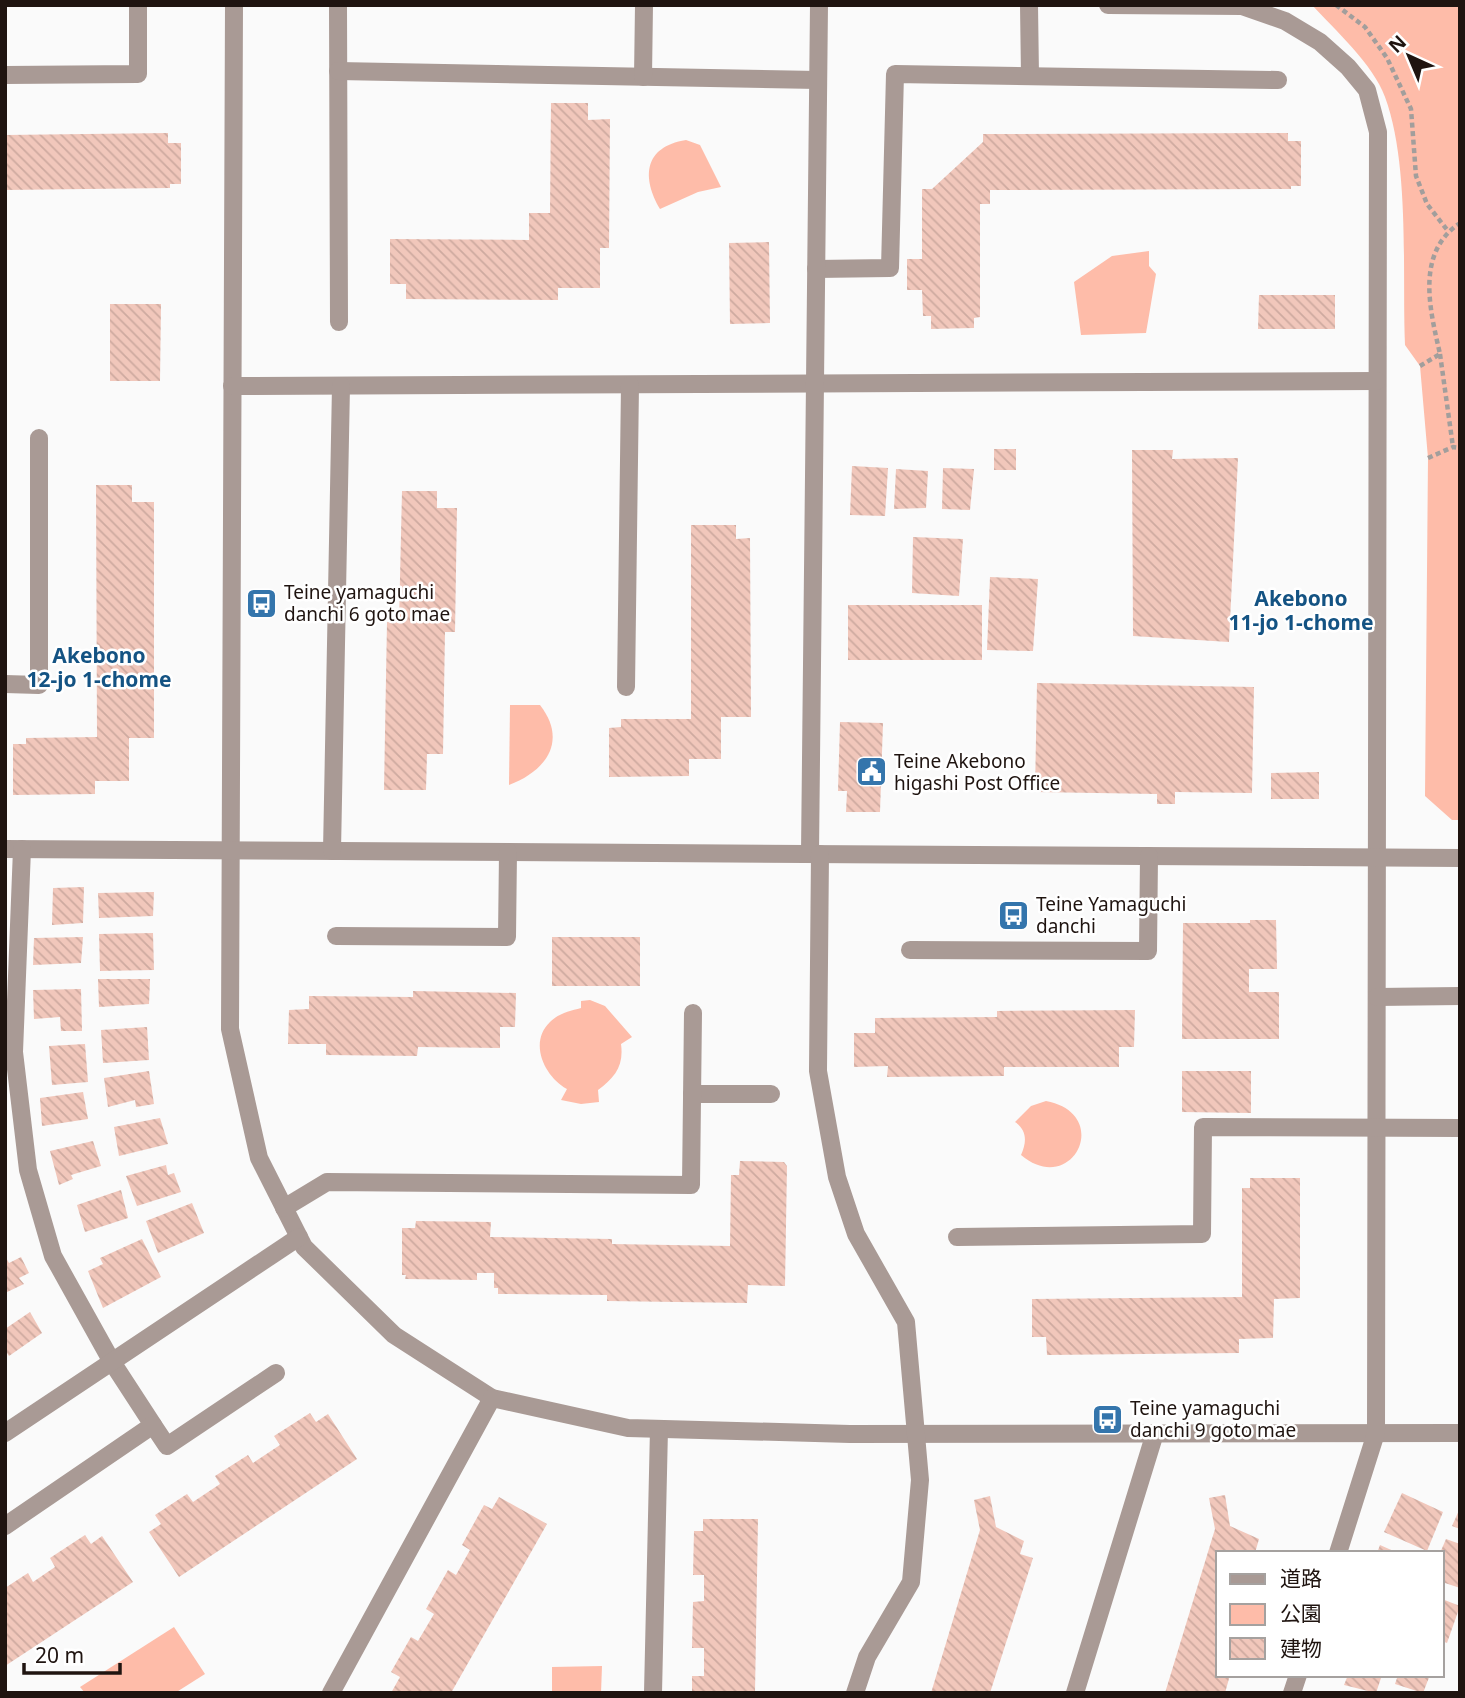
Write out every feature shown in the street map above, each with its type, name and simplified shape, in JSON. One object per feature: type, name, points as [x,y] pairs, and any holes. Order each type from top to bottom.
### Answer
[{"type":"street","points":[[5,75],[138,74],[138,5]]},
{"type":"street","points":[[234,5],[230,1029],[259,1158],[304,1247],[394,1335],[492,1398],[628,1428],[916,1434],[1460,1433]]},
{"type":"street","points":[[338,5],[339,322]]},
{"type":"street","points":[[643,77],[644,5]]},
{"type":"street","points":[[819,5],[815,384],[818,1071],[837,1177],[856,1234],[906,1322],[920,1479],[911,1582],[867,1657],[855,1693]]},
{"type":"street","points":[[1029,5],[1030,76]]},
{"type":"street","points":[[1108,5],[1242,6],[1286,22],[1320,42],[1348,67],[1367,90],[1378,132],[1377,1433],[1339,1551]]},
{"type":"street","points":[[338,71],[818,80]]},
{"type":"street","points":[[816,269],[890,268],[895,74],[1278,80]]},
{"type":"street","points":[[232,386],[1377,381]]},
{"type":"street","points":[[626,687],[630,384]]},
{"type":"street","points":[[332,851],[341,386]]},
{"type":"street","points":[[5,684],[39,685],[40,438]]},
{"type":"street","points":[[276,1373],[167,1446],[112,1362],[53,1256],[28,1170],[14,1052],[13,849],[1460,858]]},
{"type":"street","points":[[336,936],[507,937],[508,852]]},
{"type":"street","points":[[911,950],[1148,951],[1149,856]]},
{"type":"street","points":[[1377,997],[1460,996]]},
{"type":"street","points":[[284,1208],[327,1182],[691,1185],[693,1013]]},
{"type":"street","points":[[692,1094],[771,1094]]},
{"type":"street","points":[[957,1237],[1202,1234],[1203,1127],[1377,1130],[1460,1128]]},
{"type":"street","points":[[5,1433],[299,1237]]},
{"type":"street","points":[[331,1693],[492,1398]]},
{"type":"street","points":[[5,1526],[153,1425]]},
{"type":"street","points":[[653,1693],[659,1429]]},
{"type":"street","points":[[1075,1693],[1155,1433]]},
{"type":"path","points":[[1428,458],[1457,447],[1429,307],[1430,264],[1448,231],[1460,223]]},
{"type":"path","points":[[1420,366],[1440,354]]},
{"type":"green space","points":[[1312,5],[1460,5],[1460,820],[1452,820],[1425,796],[1428,458],[1420,366],[1405,345],[1402,186],[1393,124],[1385,97],[1372,72]]},
{"type":"green space","points":[[686,140],[700,145],[721,187],[698,192],[660,209],[650,186],[650,166],[661,149]]},
{"type":"green space","points":[[1149,251],[1149,266],[1156,274],[1146,333],[1081,335],[1074,282],[1112,256]]},
{"type":"green space","points":[[510,705],[540,705],[548,718],[552,742],[549,753],[533,772],[509,785]]},
{"type":"green space","points":[[590,1000],[605,1006],[632,1037],[621,1044],[620,1065],[614,1076],[598,1090],[599,1102],[581,1104],[561,1100],[567,1089],[559,1084],[546,1068],[540,1040],[553,1019],[581,1008],[581,1001]]},
{"type":"green space","points":[[1046,1101],[1067,1109],[1078,1121],[1081,1135],[1078,1149],[1069,1160],[1056,1167],[1040,1166],[1021,1155],[1025,1137],[1015,1122],[1031,1106]]},
{"type":"green space","points":[[174,1627],[205,1674],[175,1693],[85,1693],[80,1687]]},
{"type":"green space","points":[[602,1666],[601,1693],[552,1693],[552,1667]]},
{"type":"building","points":[[551,103],[588,103],[588,120],[610,119],[609,248],[600,248],[600,288],[558,288],[558,300],[406,299],[406,284],[390,284],[390,239],[529,240],[529,213],[550,213]]},
{"type":"building","points":[[168,133],[168,143],[181,143],[181,184],[170,184],[170,188],[5,190],[5,135]]},
{"type":"building","points":[[1288,133],[1288,141],[1301,141],[1301,186],[1291,186],[1291,189],[990,190],[990,204],[980,204],[980,317],[974,318],[974,328],[931,329],[931,316],[923,316],[922,290],[907,290],[907,259],[922,259],[922,189],[932,189],[983,142],[983,134]]},
{"type":"building","points":[[769,242],[770,323],[730,324],[729,243]]},
{"type":"building","points":[[1259,295],[1335,295],[1335,329],[1258,329]]},
{"type":"building","points":[[110,304],[161,304],[160,381],[110,381]]},
{"type":"building","points":[[994,449],[1016,449],[1016,470],[994,470]]},
{"type":"building","points":[[1132,450],[1173,450],[1172,459],[1238,458],[1229,642],[1133,636]]},
{"type":"building","points":[[852,466],[888,468],[885,516],[850,515]]},
{"type":"building","points":[[943,468],[974,469],[970,510],[942,509]]},
{"type":"building","points":[[896,469],[928,471],[926,508],[894,509]]},
{"type":"building","points":[[96,485],[132,485],[132,502],[154,502],[154,738],[129,738],[129,781],[95,781],[95,794],[13,795],[13,744],[26,744],[26,738],[97,737]]},
{"type":"building","points":[[402,491],[437,491],[437,508],[457,508],[455,632],[445,632],[443,754],[427,754],[426,790],[384,790],[387,622],[399,622]]},
{"type":"building","points":[[691,525],[736,525],[736,539],[750,538],[751,717],[721,717],[721,759],[689,759],[689,776],[609,777],[609,728],[621,727],[621,719],[691,719]]},
{"type":"building","points":[[913,537],[963,539],[959,596],[912,593]]},
{"type":"building","points":[[990,577],[1038,579],[1033,651],[987,650]]},
{"type":"building","points":[[848,605],[982,605],[982,660],[848,660]]},
{"type":"building","points":[[1037,683],[1254,687],[1252,793],[1175,792],[1175,804],[1157,804],[1157,794],[1035,792]]},
{"type":"building","points":[[840,722],[883,723],[880,812],[846,812],[847,791],[838,791]]},
{"type":"building","points":[[1319,772],[1319,799],[1271,799],[1271,773]]},
{"type":"building","points":[[84,887],[83,923],[52,925],[53,888]]},
{"type":"building","points":[[154,892],[153,916],[99,918],[98,893]]},
{"type":"building","points":[[1250,920],[1276,920],[1277,969],[1249,969],[1249,992],[1279,992],[1279,1039],[1182,1039],[1183,923],[1250,923]]},
{"type":"building","points":[[153,933],[154,970],[100,971],[99,934]]},
{"type":"building","points":[[83,937],[81,963],[33,965],[34,938]]},
{"type":"building","points":[[552,937],[640,937],[640,986],[552,986]]},
{"type":"building","points":[[98,979],[150,979],[149,1004],[99,1007]]},
{"type":"building","points":[[81,989],[82,1031],[61,1031],[60,1017],[34,1019],[33,990]]},
{"type":"building","points":[[413,991],[516,993],[515,1027],[500,1027],[500,1048],[418,1047],[417,1056],[326,1055],[326,1044],[288,1044],[289,1010],[309,1009],[309,996],[413,997]]},
{"type":"building","points":[[1135,1010],[1134,1047],[1119,1047],[1119,1067],[1004,1067],[1004,1076],[887,1077],[888,1066],[854,1067],[854,1033],[875,1033],[875,1018],[997,1017],[997,1011]]},
{"type":"building","points":[[147,1027],[149,1060],[103,1063],[101,1030]]},
{"type":"building","points":[[85,1044],[88,1082],[52,1085],[49,1046]]},
{"type":"building","points":[[149,1071],[154,1104],[136,1107],[135,1100],[108,1107],[104,1078]]},
{"type":"building","points":[[1182,1071],[1251,1071],[1251,1113],[1182,1112]]},
{"type":"building","points":[[83,1092],[88,1119],[42,1126],[40,1098]]},
{"type":"building","points":[[160,1118],[168,1144],[119,1156],[114,1127]]},
{"type":"building","points":[[93,1141],[101,1166],[71,1175],[73,1179],[59,1185],[50,1151]]},
{"type":"building","points":[[740,1161],[784,1162],[787,1166],[785,1286],[748,1285],[747,1303],[607,1301],[607,1295],[498,1294],[498,1288],[494,1288],[494,1273],[477,1273],[477,1280],[405,1279],[406,1275],[402,1275],[402,1228],[415,1228],[416,1221],[491,1222],[490,1237],[612,1239],[612,1244],[730,1246],[731,1175],[739,1175]]},
{"type":"building","points":[[166,1165],[168,1175],[174,1173],[181,1192],[137,1206],[126,1176]]},
{"type":"building","points":[[1250,1178],[1300,1178],[1300,1298],[1274,1299],[1273,1338],[1239,1339],[1239,1353],[1047,1355],[1046,1337],[1032,1337],[1032,1299],[1242,1297],[1242,1188],[1250,1188]]},
{"type":"building","points":[[121,1190],[128,1218],[85,1232],[77,1205]]},
{"type":"building","points":[[192,1203],[204,1233],[158,1253],[146,1221]]},
{"type":"building","points":[[142,1239],[161,1277],[103,1308],[88,1271],[103,1264],[100,1258]]},
{"type":"building","points":[[5,1256],[9,1263],[21,1257],[29,1273],[19,1278],[24,1284],[5,1293]]},
{"type":"building","points":[[30,1312],[42,1333],[9,1356],[5,1350],[5,1329]]},
{"type":"building","points":[[310,1413],[316,1422],[328,1414],[357,1459],[179,1577],[149,1532],[161,1524],[155,1515],[187,1494],[193,1502],[220,1484],[215,1476],[248,1455],[253,1463],[280,1445],[274,1436]]},
{"type":"building","points":[[1402,1493],[1443,1512],[1427,1551],[1384,1532]]},
{"type":"building","points":[[1225,1495],[1230,1526],[1259,1539],[1256,1551],[1216,1551],[1216,1677],[1229,1677],[1225,1693],[1165,1693],[1215,1529],[1209,1498]]},
{"type":"building","points":[[990,1496],[996,1527],[1024,1541],[1020,1554],[1033,1558],[990,1693],[931,1693],[980,1530],[974,1500]]},
{"type":"building","points":[[499,1497],[547,1524],[451,1693],[391,1693],[400,1677],[391,1672],[411,1637],[418,1641],[434,1614],[426,1609],[448,1570],[456,1575],[470,1550],[462,1545],[484,1505],[492,1509]]},
{"type":"building","points":[[1460,1508],[1460,1529],[1452,1526]]},
{"type":"building","points":[[703,1519],[758,1519],[755,1693],[692,1693],[692,1676],[704,1676],[704,1648],[692,1648],[693,1602],[704,1601],[704,1575],[693,1575],[694,1531],[703,1531]]},
{"type":"building","points":[[85,1535],[91,1544],[102,1536],[133,1582],[5,1666],[5,1588],[28,1573],[33,1582],[55,1567],[50,1558]]},
{"type":"building","points":[[1446,1539],[1460,1544],[1460,1588],[1444,1583],[1444,1551],[1441,1551]]},
{"type":"building","points":[[1380,1545],[1394,1551],[1378,1551]]},
{"type":"building","points":[[1444,1600],[1460,1606],[1447,1643],[1444,1642]]},
{"type":"building","points":[[1347,1677],[1381,1677],[1376,1693],[1344,1685]]},
{"type":"building","points":[[1397,1677],[1429,1677],[1423,1693],[1395,1684]]},
{"type":"place","name":"Teine yamaguchi danchi 6 goto mae","points":[[261,603]]},
{"type":"place","name":"Teine Akebono higashi Post Office","points":[[871,772]]},
{"type":"place","name":"Teine Yamaguchi danchi","points":[[1013,915]]},
{"type":"place","name":"Teine yamaguchi danchi 9 goto mae","points":[[1107,1419]]},
{"type":"district","name":"Akebono 11-jo 1-chome","points":[[1301,611]]},
{"type":"district","name":"Akebono 12-jo 1-chome","points":[[99,668]]}]
